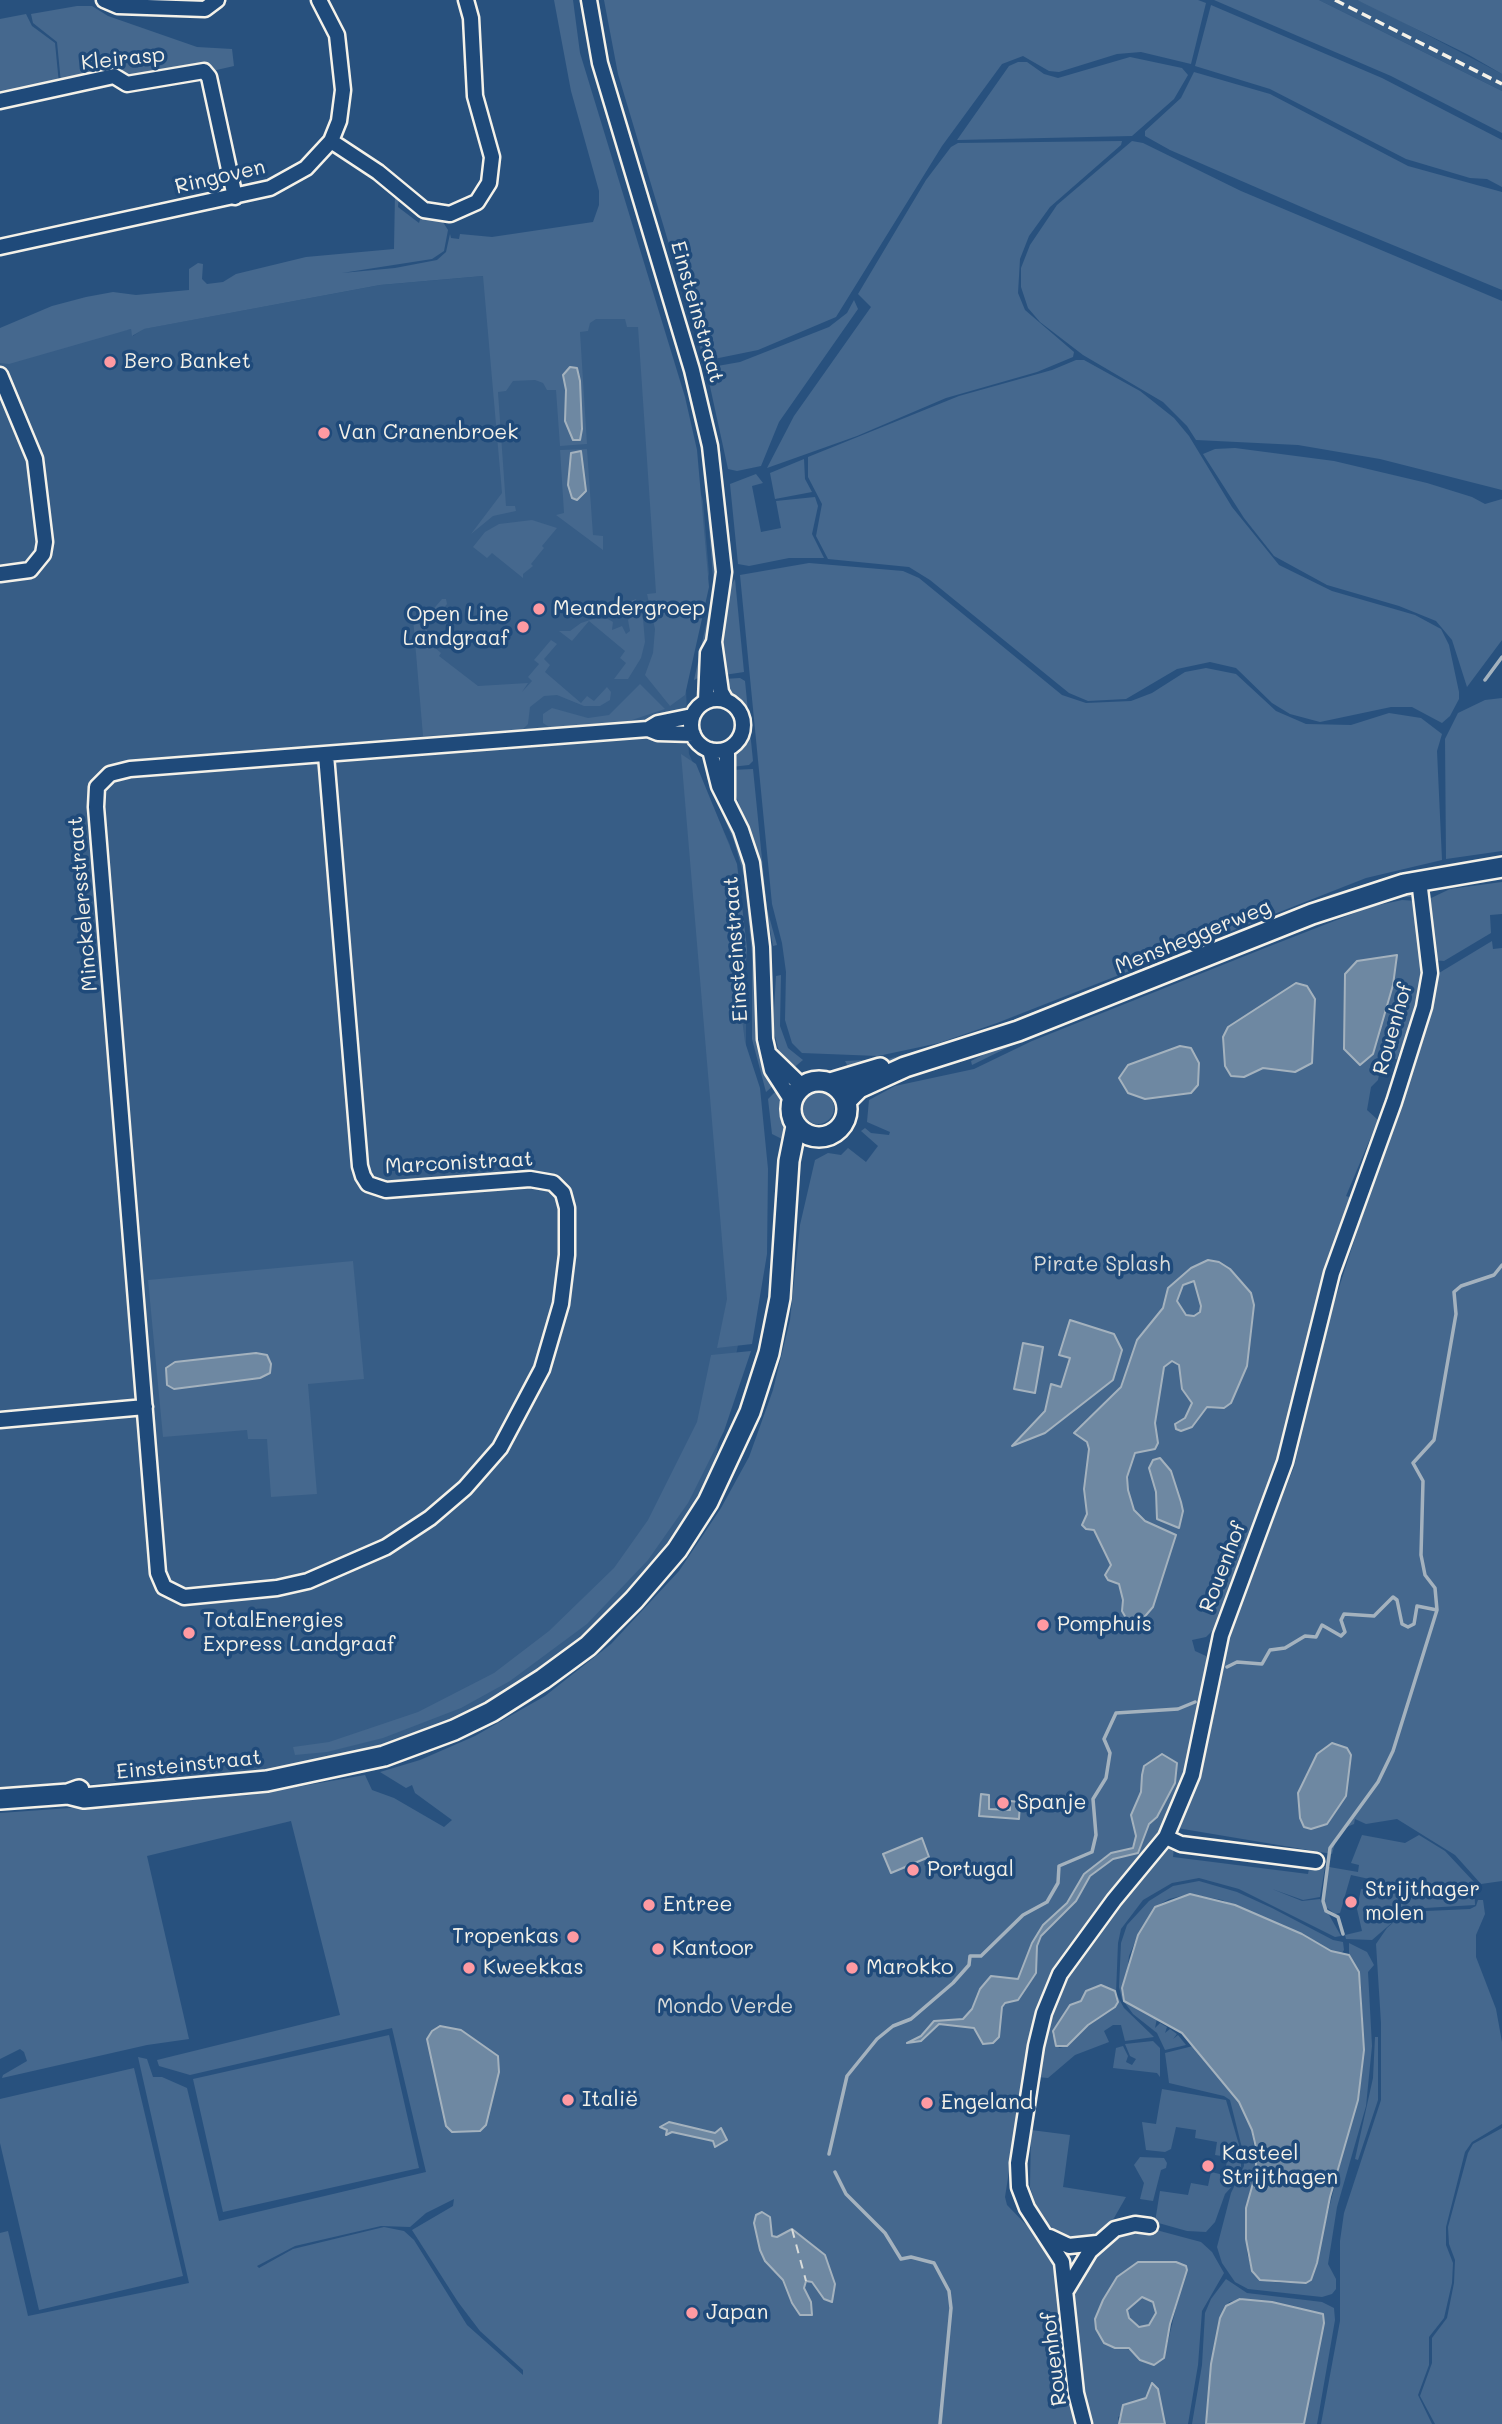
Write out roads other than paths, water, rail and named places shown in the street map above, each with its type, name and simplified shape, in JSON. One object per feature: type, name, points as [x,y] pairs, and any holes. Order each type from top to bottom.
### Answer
[{"type":"main road","name":"Mensheggerweg","points":[[846,1101],[859,1088],[905,1068],[1018,1031],[1312,914],[1419,880],[1502,867]]},
{"type":"main road","name":"Mensheggerweg","points":[[830,1083],[878,1068],[905,1068]]},
{"type":"main road","points":[[811,1082],[830,1083],[837,1087],[846,1101],[846,1119],[841,1127],[827,1136],[803,1131],[790,1110],[797,1093],[811,1082]]},
{"type":"main road","name":"Einsteinstraat","points":[[0,1799],[68,1794],[84,1798],[199,1789],[267,1781],[360,1762],[454,1730],[519,1696],[596,1638],[634,1600],[677,1550],[708,1503],[750,1412],[765,1366],[780,1298],[790,1183],[789,1161],[803,1131]]},
{"type":"street","points":[[104,0],[118,6],[205,9],[217,0]]},
{"type":"street","name":"Ringoven","points":[[0,247],[270,188],[289,179],[318,157],[331,141],[339,121],[343,90],[337,35],[319,0]]},
{"type":"street","points":[[331,141],[378,172],[424,210],[450,214],[477,202],[489,183],[492,157],[473,85],[471,18],[466,0]]},
{"type":"street","name":"Einsteinstraat","points":[[589,0],[600,64],[706,426],[724,572],[714,642],[707,660],[706,701]]},
{"type":"street","name":"Kleirasp","points":[[0,101],[114,76],[127,84],[204,71],[209,77],[235,197]]},
{"type":"street","points":[[0,375],[35,459],[45,542],[43,554],[30,570],[0,574]]},
{"type":"street","name":"Einsteinstraat","points":[[714,642],[721,692],[725,699]]},
{"type":"street","points":[[725,699],[736,706],[744,723],[741,736],[727,749],[710,750],[700,744],[693,734],[692,716],[706,701],[725,699]]},
{"type":"street","name":"Minckelersstraat","points":[[145,1407],[96,807],[97,787],[110,774],[130,769],[648,729],[658,723],[692,716]]},
{"type":"street","name":"Minckelersstraat","points":[[648,729],[658,733],[693,734]]},
{"type":"street","name":"Einsteinstraat","points":[[727,749],[727,801]]},
{"type":"street","name":"Einsteinstraat","points":[[710,750],[719,786],[746,845],[754,876],[763,972],[764,1028],[772,1070],[797,1093]]},
{"type":"street","name":"Marconistraat","points":[[145,1407],[158,1573],[164,1587],[184,1597],[277,1588],[324,1575],[386,1548],[430,1518],[465,1488],[500,1448],[524,1408],[555,1330],[567,1255],[567,1208],[559,1187],[543,1179],[530,1179],[386,1190],[368,1184],[363,1176],[360,1166],[326,755]]},
{"type":"street","name":"Rouenhof","points":[[1084,2424],[1073,2372],[1068,2289],[1062,2262],[1049,2236],[1027,2208],[1017,2175],[1029,2083],[1044,2013],[1060,1974],[1114,1900],[1166,1837],[1192,1775],[1221,1635],[1286,1462],[1332,1273],[1394,1102],[1424,1007],[1430,973],[1419,880]]},
{"type":"street","points":[[0,1419],[145,1407]]},
{"type":"street","points":[[1166,1837],[1181,1844],[1317,1861]]},
{"type":"street","name":"Rouenhof","points":[[1049,2236],[1069,2246],[1097,2243],[1125,2226],[1150,2226]]},
{"type":"street","name":"Rouenhof","points":[[1068,2289],[1097,2243]]},
{"type":"waterway","points":[[1485,680],[1502,657]]},
{"type":"waterway","points":[[1343,1934],[1338,1917],[1326,1911],[1323,1901],[1330,1848],[1378,1782],[1393,1751],[1437,1610],[1435,1588],[1425,1575],[1421,1555],[1423,1481],[1413,1463],[1434,1440],[1456,1314],[1454,1292],[1461,1286],[1494,1275],[1502,1265]]},
{"type":"waterway","points":[[1227,1667],[1237,1662],[1262,1664],[1270,1650],[1285,1648],[1305,1636],[1316,1637],[1322,1625],[1341,1636],[1345,1632],[1341,1620],[1344,1614],[1374,1616],[1393,1597],[1397,1600],[1402,1624],[1408,1627],[1414,1624],[1417,1606],[1437,1610]]},
{"type":"waterway","points":[[829,2154],[847,2076],[877,2039],[893,2026],[911,2019],[953,1983],[969,1965],[970,1956],[981,1956],[1023,1915],[1047,1902],[1058,1883],[1059,1866],[1092,1852],[1096,1835],[1093,1799],[1106,1778],[1110,1753],[1104,1739],[1116,1713],[1178,1709],[1195,1702]]},
{"type":"waterway","points":[[835,2172],[846,2194],[885,2233],[901,2259],[911,2257],[934,2263],[949,2291],[951,2308],[940,2424]]},
{"type":"railway","points":[[1335,0],[1502,84]]},
{"type":"place","name":"Bero Banket","points":[[110,362]]},
{"type":"place","name":"Van Cranenbroek","points":[[324,433]]},
{"type":"place","name":"Meandergroep","points":[[539,609]]},
{"type":"place","name":"Open Line Landgraaf","points":[[523,627]]},
{"type":"place","name":"Pomphuis","points":[[1043,1625]]},
{"type":"place","name":"TotalEnergies Express Landgraaf","points":[[189,1633]]},
{"type":"place","name":"Spanje","points":[[1003,1803]]},
{"type":"place","name":"Portugal","points":[[913,1870]]},
{"type":"place","name":"Strijthager molen","points":[[1351,1902]]},
{"type":"place","name":"Entree","points":[[649,1905]]},
{"type":"place","name":"Tropenkas","points":[[573,1937]]},
{"type":"place","name":"Kantoor","points":[[658,1949]]},
{"type":"place","name":"Kweekkas","points":[[469,1968]]},
{"type":"place","name":"Marokko","points":[[852,1968]]},
{"type":"place","name":"Italië","points":[[568,2100]]},
{"type":"place","name":"Engeland","points":[[927,2103]]},
{"type":"place","name":"Kasteel Strijthagen","points":[[1208,2166]]},
{"type":"place","name":"Japan","points":[[692,2313]]},
{"type":"park label","name":"Pirate Splash","points":[[1102,1265]]},
{"type":"park label","name":"Mondo Verde","points":[[725,2007]]}]
